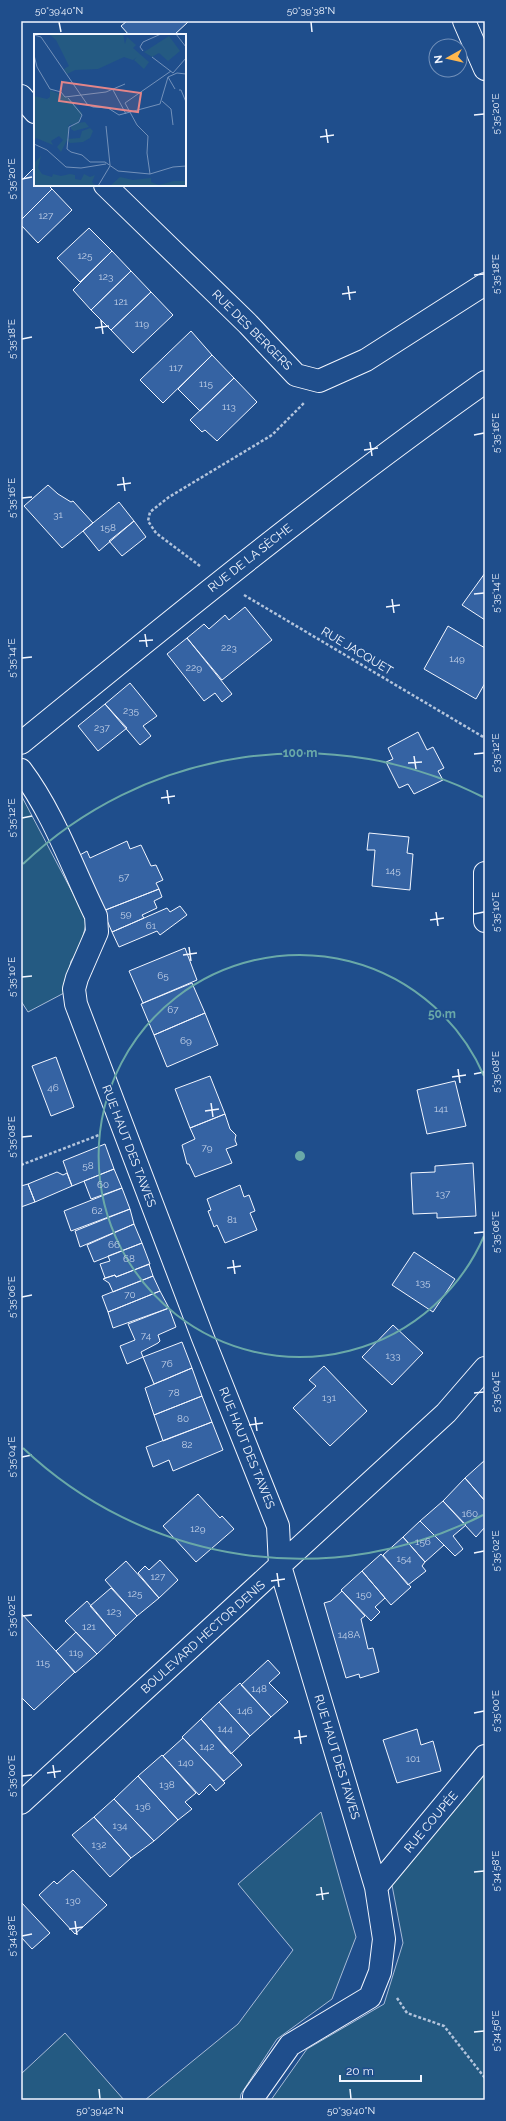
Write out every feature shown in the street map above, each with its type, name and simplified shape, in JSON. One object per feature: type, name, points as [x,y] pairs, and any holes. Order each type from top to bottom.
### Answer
[{"type":"street","points":[[464,21],[485,69]]},
{"type":"street","points":[[21,96],[34,111]]},
{"type":"street","name":"RUE DES BERGERS","points":[[106,186],[248,324],[296,375],[319,381]]},
{"type":"street","points":[[319,381],[366,360],[485,284]]},
{"type":"street","name":"RUE DE LA SÈCHE","points":[[21,743],[220,581],[392,449],[485,382]]},
{"type":"street","name":"RUE HAUT DES TAWES","points":[[21,770],[36,790],[49,814],[96,916],[96,932],[74,989],[76,1004],[121,1126],[278,1526],[280,1566],[376,1887],[384,1940],[380,1972],[370,1997],[290,2045],[254,2096],[254,2100]]},
{"type":"street","points":[[485,873],[485,921]]},
{"type":"street","name":"BOULEVARD HECTOR DENIS","points":[[21,1803],[446,1414],[485,1368]]},
{"type":"street","name":"RUE COUPÉE","points":[[376,1887],[485,1756]]},
{"type":"path","name":"RUE JACQUET","points":[[319,381],[306,401],[272,436],[169,497],[150,512],[148,521],[156,533],[220,581],[485,738]]},
{"type":"path","points":[[21,1165],[121,1126]]},
{"type":"path","points":[[380,1972],[407,2013],[444,2026],[485,2078]]},
{"type":"shaded area","points":[[21,795],[87,920],[80,948],[71,961],[64,993],[28,1012],[21,1001]]},
{"type":"shaded area","points":[[485,1770],[485,2100],[271,2100],[307,2049],[384,2004],[403,1943],[391,1880]]},
{"type":"shaded area","points":[[321,1812],[356,1937],[332,1999],[277,2039],[241,2094],[240,2100],[145,2100],[238,2024],[293,1950],[238,1884]]},
{"type":"shaded area","points":[[65,2033],[124,2100],[21,2100],[21,2074]]},
{"type":"building","points":[[127,21],[188,22],[175,34],[128,34],[121,26]]},
{"type":"building","points":[[33,169],[34,186],[49,186],[52,189],[21,220],[21,181]]},
{"type":"building","points":[[52,189],[72,210],[38,243],[21,225],[21,220]]},
{"type":"building","points":[[89,228],[112,251],[80,282],[57,258]]},
{"type":"building","points":[[112,251],[131,271],[91,310],[73,290]]},
{"type":"building","points":[[131,271],[151,292],[111,330],[91,310]]},
{"type":"building","points":[[151,292],[173,315],[133,353],[111,330]]},
{"type":"building","points":[[191,331],[212,355],[163,403],[140,380]]},
{"type":"building","points":[[212,355],[234,378],[200,411],[178,389]]},
{"type":"building","points":[[234,378],[257,402],[217,441],[205,430],[202,432],[190,420]]},
{"type":"building","points":[[48,485],[58,494],[71,502],[73,501],[93,523],[62,548],[24,506]]},
{"type":"building","points":[[119,502],[134,521],[99,551],[83,531]]},
{"type":"building","points":[[134,521],[146,537],[122,556],[109,541]]},
{"type":"building","points":[[485,573],[485,620],[462,605]]},
{"type":"building","points":[[245,607],[272,640],[222,680],[187,638],[204,624],[209,629],[225,615],[229,620]]},
{"type":"building","points":[[448,626],[485,648],[485,683],[476,699],[424,669]]},
{"type":"building","points":[[187,638],[232,694],[222,702],[215,693],[204,701],[167,654]]},
{"type":"building","points":[[130,683],[157,716],[143,726],[151,736],[140,745],[105,704]]},
{"type":"building","points":[[105,704],[127,728],[98,751],[78,726]]},
{"type":"building","points":[[418,732],[427,750],[433,747],[444,768],[438,771],[443,780],[414,794],[408,784],[399,788],[386,762],[393,759],[388,748]]},
{"type":"building","points":[[369,833],[409,837],[407,853],[413,854],[410,890],[372,886],[375,850],[367,850]]},
{"type":"building","points":[[127,841],[130,849],[141,845],[151,866],[156,865],[163,880],[156,883],[159,889],[103,911],[78,856],[87,851],[90,858]]},
{"type":"building","points":[[159,889],[162,897],[154,901],[157,908],[142,915],[144,918],[112,932],[103,911]]},
{"type":"building","points":[[180,906],[187,915],[160,935],[157,931],[119,947],[112,932],[167,908],[170,912]]},
{"type":"building","points":[[185,948],[197,980],[143,1003],[129,971]]},
{"type":"building","points":[[192,983],[205,1013],[154,1035],[141,1004]]},
{"type":"building","points":[[205,1013],[218,1045],[167,1067],[154,1035]]},
{"type":"building","points":[[56,1057],[74,1107],[51,1116],[32,1066]]},
{"type":"building","points":[[210,1076],[225,1114],[190,1128],[175,1089]]},
{"type":"building","points":[[455,1081],[466,1126],[427,1134],[417,1090]]},
{"type":"building","points":[[225,1114],[230,1129],[236,1135],[235,1140],[237,1145],[226,1149],[232,1163],[195,1177],[189,1164],[187,1164],[182,1145],[195,1139],[190,1128]]},
{"type":"building","points":[[105,1144],[114,1169],[72,1186],[63,1161]]},
{"type":"building","points":[[473,1163],[476,1216],[437,1218],[437,1213],[413,1214],[411,1173],[435,1172],[435,1166]]},
{"type":"building","points":[[114,1169],[122,1188],[91,1199],[84,1181]]},
{"type":"building","points":[[57,1172],[63,1175],[67,1173],[72,1186],[35,1202],[28,1184]]},
{"type":"building","points":[[28,1184],[35,1202],[21,1207],[21,1186]]},
{"type":"building","points":[[240,1185],[244,1197],[249,1195],[255,1211],[250,1213],[257,1230],[225,1243],[217,1225],[214,1227],[208,1211],[211,1210],[207,1199]]},
{"type":"building","points":[[122,1188],[130,1209],[71,1231],[64,1211]]},
{"type":"building","points":[[130,1209],[134,1224],[80,1247],[75,1231]]},
{"type":"building","points":[[134,1224],[142,1243],[94,1262],[87,1245]]},
{"type":"building","points":[[142,1243],[150,1264],[116,1277],[115,1275],[105,1278],[100,1264],[110,1261],[108,1256]]},
{"type":"building","points":[[414,1252],[455,1279],[433,1312],[392,1285]]},
{"type":"building","points":[[149,1264],[153,1276],[113,1292],[109,1283],[103,1279],[115,1275],[116,1277]]},
{"type":"building","points":[[153,1276],[160,1291],[108,1312],[102,1296]]},
{"type":"building","points":[[160,1291],[169,1308],[113,1328],[108,1312]]},
{"type":"building","points":[[169,1308],[176,1327],[158,1335],[160,1341],[158,1343],[141,1352],[143,1357],[127,1364],[120,1346],[135,1340],[128,1324]]},
{"type":"building","points":[[393,1325],[423,1353],[392,1385],[362,1357]]},
{"type":"building","points":[[182,1342],[192,1368],[154,1384],[143,1357]]},
{"type":"building","points":[[324,1366],[367,1411],[330,1446],[293,1408],[316,1386],[309,1380]]},
{"type":"building","points":[[192,1368],[202,1396],[154,1415],[145,1388]]},
{"type":"building","points":[[202,1396],[212,1422],[163,1441],[154,1415]]},
{"type":"building","points":[[212,1422],[223,1450],[173,1471],[169,1460],[153,1467],[146,1447]]},
{"type":"building","points":[[485,1460],[485,1501],[465,1478]]},
{"type":"building","points":[[465,1478],[485,1501],[485,1527],[476,1537],[443,1501]]},
{"type":"building","points":[[198,1494],[220,1518],[222,1516],[234,1529],[196,1562],[163,1526]]},
{"type":"building","points":[[443,1501],[466,1525],[453,1536],[463,1549],[455,1556],[420,1521]]},
{"type":"building","points":[[420,1521],[444,1545],[425,1562],[403,1537]]},
{"type":"building","points":[[403,1537],[425,1562],[422,1566],[426,1571],[408,1585],[383,1555]]},
{"type":"building","points":[[381,1554],[411,1587],[391,1605],[362,1571]]},
{"type":"building","points":[[160,1560],[178,1580],[159,1598],[138,1573],[145,1566],[149,1570]]},
{"type":"building","points":[[126,1561],[159,1598],[137,1616],[105,1580]]},
{"type":"building","points":[[362,1571],[385,1598],[375,1607],[380,1612],[371,1621],[341,1590]]},
{"type":"building","points":[[111,1588],[137,1616],[116,1636],[90,1606]]},
{"type":"building","points":[[342,1591],[365,1616],[361,1619],[368,1649],[373,1648],[379,1672],[360,1678],[359,1674],[346,1678],[324,1603],[331,1601]]},
{"type":"building","points":[[87,1601],[116,1636],[97,1654],[65,1621]]},
{"type":"building","points":[[21,1613],[75,1672],[34,1710],[21,1697]]},
{"type":"building","points":[[76,1632],[97,1654],[75,1673],[56,1651]]},
{"type":"building","points":[[268,1660],[280,1673],[269,1683],[288,1702],[271,1717],[241,1685]]},
{"type":"building","points":[[240,1683],[271,1717],[250,1736],[219,1702]]},
{"type":"building","points":[[219,1702],[250,1736],[231,1754],[201,1719]]},
{"type":"building","points":[[201,1719],[242,1765],[224,1781],[182,1737]]},
{"type":"building","points":[[417,1729],[421,1745],[433,1741],[441,1771],[397,1783],[383,1740]]},
{"type":"building","points":[[183,1738],[225,1783],[216,1791],[210,1784],[199,1795],[163,1756]]},
{"type":"building","points":[[162,1755],[196,1793],[185,1802],[192,1809],[178,1820],[138,1776]]},
{"type":"building","points":[[138,1776],[178,1820],[154,1841],[114,1799]]},
{"type":"building","points":[[114,1799],[154,1841],[131,1858],[94,1817]]},
{"type":"building","points":[[94,1817],[131,1858],[110,1877],[72,1835]]},
{"type":"building","points":[[73,1870],[107,1905],[75,1934],[39,1895],[54,1881],[57,1884]]},
{"type":"building","points":[[21,1902],[50,1933],[32,1949],[21,1937]]}]
